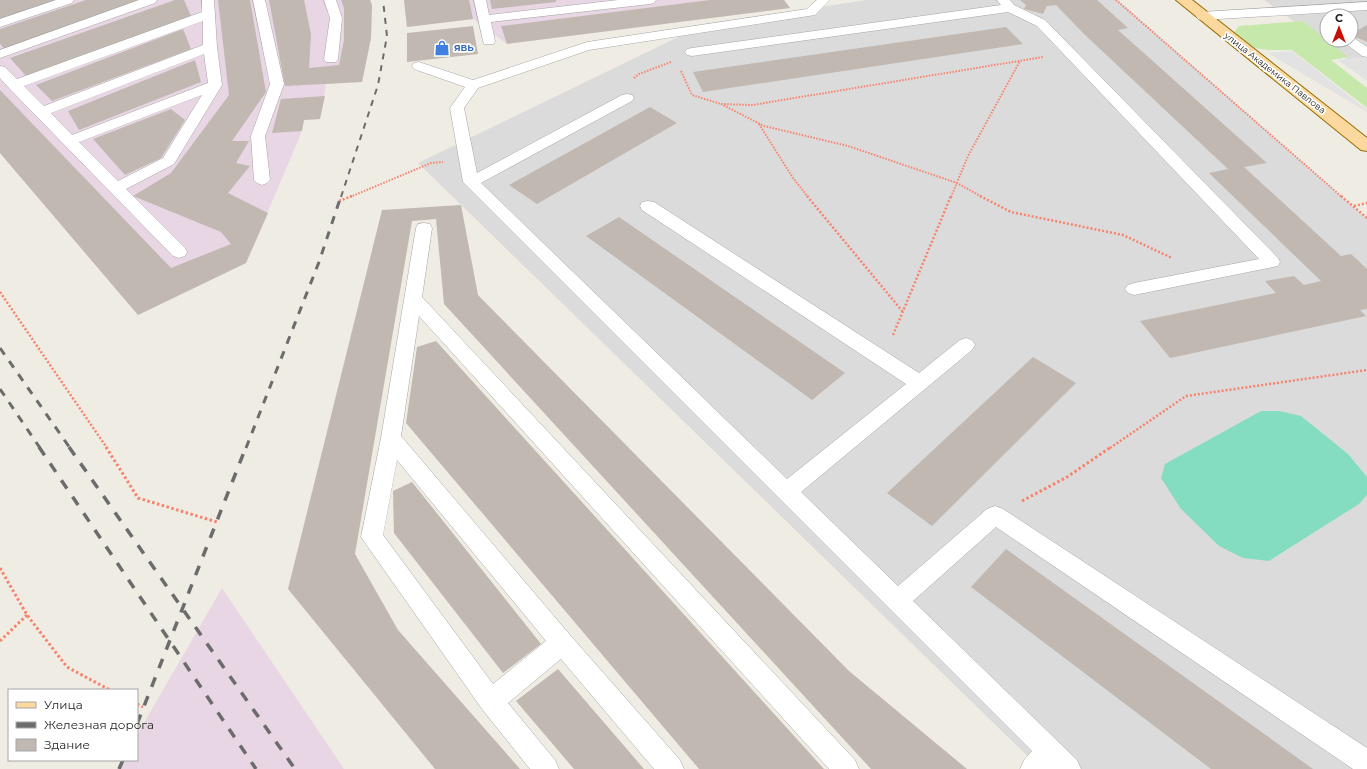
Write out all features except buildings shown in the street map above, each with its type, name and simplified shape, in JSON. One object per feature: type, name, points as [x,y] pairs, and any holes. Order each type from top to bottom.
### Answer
[{"type":"main road","name":"улица Академика Павлова","points":[[1183,0],[1367,146]]},
{"type":"lane","points":[[0,23],[68,0]]},
{"type":"lane","points":[[0,54],[151,0]]},
{"type":"lane","points":[[259,0],[277,84],[258,136],[262,180]]},
{"type":"lane","points":[[330,0],[336,18],[331,59]]},
{"type":"lane","points":[[480,0],[489,40]]},
{"type":"lane","points":[[484,19],[565,5],[645,0]]},
{"type":"lane","points":[[824,0],[811,12],[587,46],[473,85],[457,108],[471,182],[1068,769]]},
{"type":"lane","points":[[692,52],[1007,4],[1041,23],[1272,262],[1134,289]]},
{"type":"lane","points":[[1202,16],[1367,6]]},
{"type":"lane","points":[[14,85],[209,7],[210,48],[215,85],[168,161],[116,188]]},
{"type":"lane","points":[[1311,10],[1319,16]]},
{"type":"lane","points":[[41,112],[210,48]]},
{"type":"lane","points":[[419,66],[473,85]]},
{"type":"lane","points":[[0,70],[179,252]]},
{"type":"lane","points":[[69,141],[215,85]]},
{"type":"lane","points":[[471,182],[627,98]]},
{"type":"lane","points":[[648,206],[919,383]]},
{"type":"lane","points":[[424,228],[414,300],[391,438],[372,537],[491,701],[546,769]]},
{"type":"lane","points":[[414,300],[846,769]]},
{"type":"lane","points":[[786,492],[966,345]]},
{"type":"lane","points":[[391,438],[562,643],[671,769]]},
{"type":"lane","points":[[897,601],[995,515],[1367,764]]},
{"type":"lane","points":[[491,701],[562,643]]},
{"type":"lane","points":[[1033,769],[1048,750]]},
{"type":"path","points":[[1116,0],[1367,218]]},
{"type":"path","points":[[627,98],[628,84],[640,74],[692,52]]},
{"type":"path","points":[[721,104],[752,104],[1070,52]]},
{"type":"path","points":[[676,59],[692,95],[721,104],[764,126],[848,146],[957,183],[1011,212],[1123,235],[1206,275]]},
{"type":"path","points":[[883,360],[968,156],[1020,60]]},
{"type":"path","points":[[759,123],[793,178],[903,312]]},
{"type":"path","points":[[339,201],[430,162],[467,162]]},
{"type":"path","points":[[1353,206],[1367,203]]},
{"type":"path","points":[[0,292],[118,464],[138,498],[217,522]]},
{"type":"path","points":[[995,515],[1067,477],[1186,396],[1367,370]]},
{"type":"path","points":[[0,568],[27,615],[67,668],[108,689]]},
{"type":"path","points":[[0,641],[27,615]]},
{"type":"path","points":[[138,704],[143,707]]},
{"type":"shaded area","points":[[0,0],[370,0],[372,5],[371,38],[362,82],[326,84],[320,119],[304,120],[300,136],[246,263],[138,315],[0,153]]},
{"type":"shaded area","points":[[404,0],[784,0],[790,8],[507,44],[473,19],[407,27]]},
{"type":"shaded area","points":[[867,0],[1118,0],[1367,219],[1367,769],[1041,769],[418,163],[705,24]]},
{"type":"shaded area","points":[[1264,0],[1367,0],[1367,73],[1332,48],[1359,48],[1359,8],[1319,8],[1319,39]]},
{"type":"shaded area","points":[[1292,51],[1367,110],[1367,112],[1268,53]]},
{"type":"shaded area","points":[[1367,56],[1367,81],[1338,60]]},
{"type":"shaded area","points":[[222,588],[344,769],[118,769],[122,761],[138,761],[138,733]]},
{"type":"green space","points":[[1303,21],[1319,34],[1319,48],[1337,48],[1348,57],[1331,60],[1367,88],[1367,108],[1292,50],[1269,50],[1255,48],[1244,44],[1234,32],[1239,26]]},
{"type":"green space","points":[[1261,411],[1279,411],[1301,416],[1348,454],[1367,477],[1367,495],[1359,504],[1269,561],[1243,558],[1219,546],[1181,509],[1161,478],[1165,464]]},
{"type":"railway","points":[[341,197],[378,85],[387,36],[383,0]]},
{"type":"railway","points":[[246,448],[319,262],[341,196]]},
{"type":"railway","points":[[0,348],[70,448]]},
{"type":"railway","points":[[0,389],[40,448]]},
{"type":"railway","points":[[39,447],[170,641]]},
{"type":"railway","points":[[69,447],[182,609]]},
{"type":"railway","points":[[182,609],[246,447]]},
{"type":"railway","points":[[170,641],[182,609]]},
{"type":"railway","points":[[182,609],[295,769]]},
{"type":"railway","points":[[138,721],[170,641]]},
{"type":"railway","points":[[170,641],[256,769]]},
{"type":"railway","points":[[119,769],[123,761]]},
{"type":"place","name":"ЯВЬ","points":[[442,48]]}]
